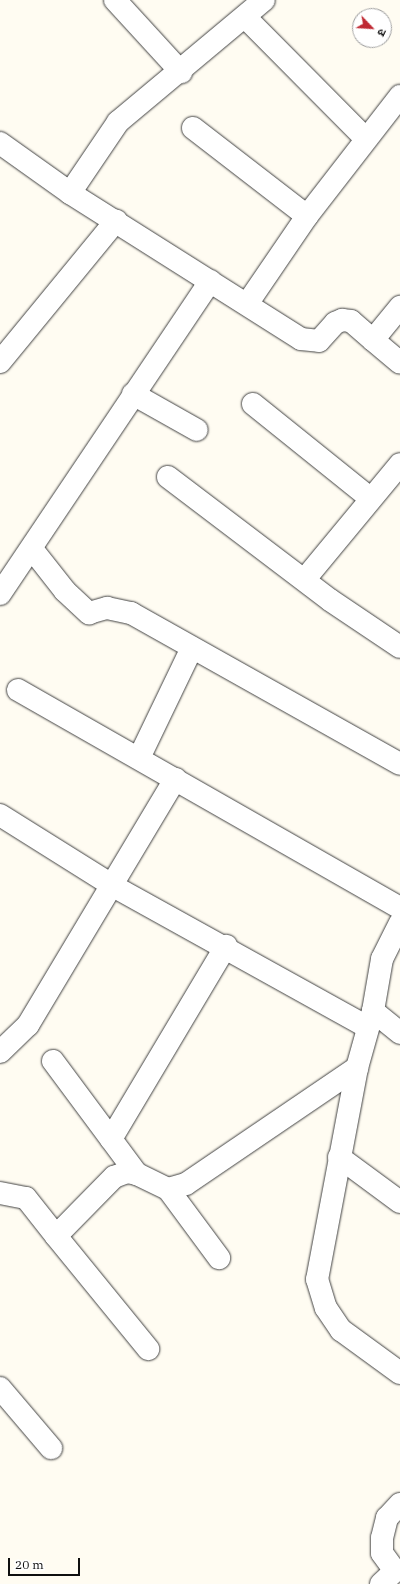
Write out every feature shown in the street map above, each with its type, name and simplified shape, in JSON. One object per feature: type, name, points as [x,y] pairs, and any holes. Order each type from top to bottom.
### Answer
[{"type":"street","points":[[115,0],[181,72]]},
{"type":"street","points":[[70,193],[118,122],[246,18],[264,0]]},
{"type":"street","points":[[246,18],[366,138]]},
{"type":"street","points":[[247,304],[307,216],[400,96]]},
{"type":"street","points":[[193,128],[307,216]]},
{"type":"street","points":[[0,143],[70,193],[300,339],[310,342],[319,341],[335,323],[342,320],[351,321],[400,363]]},
{"type":"street","points":[[0,362],[116,222]]},
{"type":"street","points":[[0,594],[210,281]]},
{"type":"street","points":[[373,340],[400,307]]},
{"type":"street","points":[[133,394],[197,430]]},
{"type":"street","points":[[253,404],[370,498]]},
{"type":"street","points":[[305,579],[370,498],[400,464]]},
{"type":"street","points":[[168,477],[305,579],[330,600],[400,647]]},
{"type":"street","points":[[32,548],[65,591],[90,613],[107,608],[131,613],[400,764]]},
{"type":"street","points":[[139,758],[192,648]]},
{"type":"street","points":[[18,690],[400,908]]},
{"type":"street","points":[[0,1052],[28,1026],[114,886],[175,779]]},
{"type":"street","points":[[2,822],[114,886],[226,946],[370,1019],[400,1032]]},
{"type":"street","points":[[400,923],[382,959],[370,1019],[357,1068],[317,1279],[326,1308],[341,1330],[400,1373]]},
{"type":"street","points":[[111,1139],[226,946]]},
{"type":"street","points":[[52,1061],[137,1174]]},
{"type":"street","points":[[168,1189],[186,1184],[357,1068]]},
{"type":"street","points":[[339,1157],[400,1202]]},
{"type":"street","points":[[56,1236],[114,1177],[127,1172],[137,1174],[168,1189],[219,1258]]},
{"type":"street","points":[[0,1193],[26,1198],[148,1349]]},
{"type":"street","points":[[0,1388],[50,1448]]},
{"type":"street","points":[[392,1577],[382,1554],[382,1538],[387,1518],[400,1504]]}]
